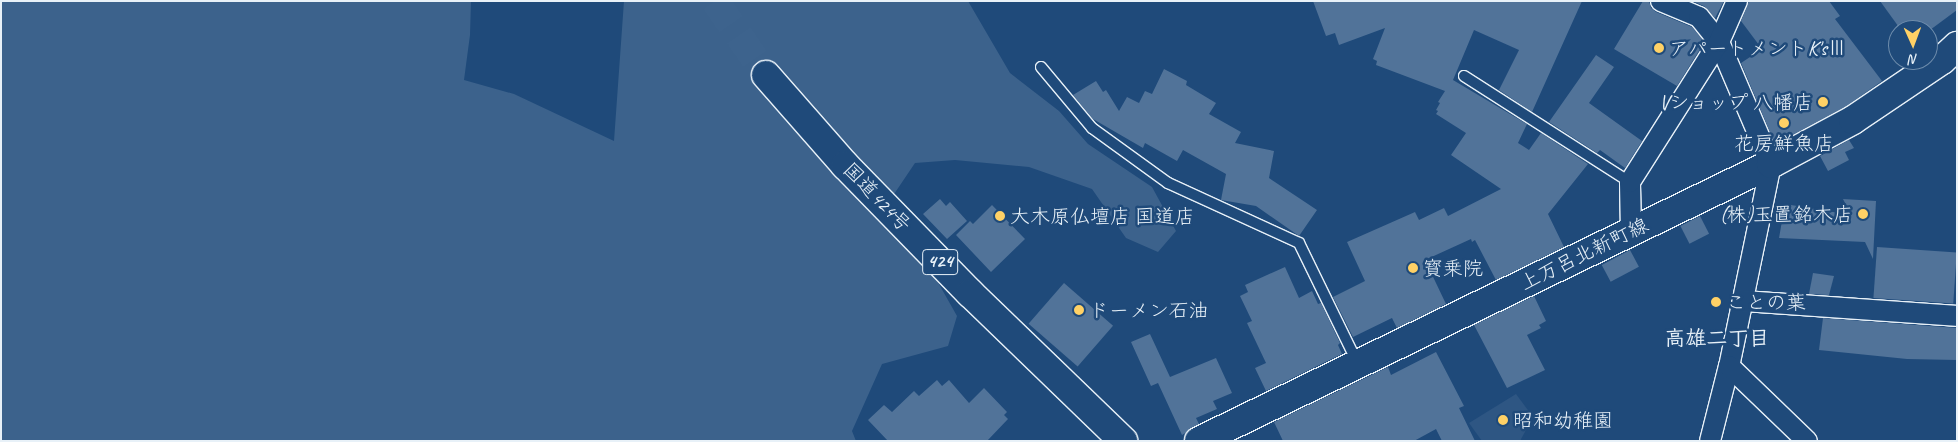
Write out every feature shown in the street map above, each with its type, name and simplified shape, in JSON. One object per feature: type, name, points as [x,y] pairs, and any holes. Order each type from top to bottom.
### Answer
[{"type":"main road","name":"上万呂北新町線","points":[[1198,441],[1771,164],[1853,120],[1942,60],[1957,46]]},
{"type":"main road","name":"国道424号","points":[[766,75],[846,165],[970,293],[1123,441]]},
{"type":"street","points":[[1661,1],[1699,17],[1719,42],[1771,164],[1729,366],[1710,441]]},
{"type":"street","points":[[1631,231],[1630,182],[1719,42],[1738,1]]},
{"type":"street","points":[[1743,302],[1957,316]]},
{"type":"street","points":[[1729,366],[1807,441]]},
{"type":"lane","points":[[1041,67],[1092,128],[1168,183],[1299,243],[1357,363]]},
{"type":"lane","points":[[1464,76],[1630,182]]},
{"type":"shaded area","points":[[1,1],[471,1],[470,35],[464,80],[514,94],[614,141],[624,1],[968,1],[1010,73],[1059,111],[1088,144],[1152,187],[1176,231],[1158,252],[1126,238],[1092,189],[1029,167],[955,160],[915,163],[884,209],[931,270],[957,316],[948,346],[882,364],[852,431],[856,441],[1,441]]},
{"type":"shaded area","name":"昭和幼稚園","points":[[1516,394],[1533,417],[1520,441],[1482,441],[1469,423]]},
{"type":"building","points":[[1313,1],[1582,1],[1532,112],[1499,90],[1519,50],[1474,30],[1453,80],[1527,124],[1518,143],[1529,150],[1541,133],[1588,164],[1548,214],[1564,247],[1496,280],[1475,240],[1472,242],[1471,239],[1425,260],[1446,304],[1397,328],[1392,318],[1353,337],[1333,297],[1365,281],[1347,242],[1415,212],[1419,220],[1444,208],[1448,216],[1501,189],[1451,155],[1466,133],[1436,114],[1440,103],[1438,102],[1445,91],[1376,65],[1377,61],[1373,59],[1385,28],[1339,45],[1335,33],[1326,36]]},
{"type":"building","name":"アパートメントK'sⅢ","points":[[1643,1],[1649,1],[1651,8],[1656,12],[1692,27],[1702,39],[1699,44],[1702,46],[1677,86],[1614,49]]},
{"type":"building","points":[[1692,1],[1724,1],[1715,18],[1704,6]]},
{"type":"building","points":[[1749,1],[1829,1],[1840,16],[1835,19],[1882,81],[1845,107],[1775,144],[1741,63],[1762,49],[1741,21]]},
{"type":"building","points":[[1880,1],[1957,1],[1957,10],[1938,24],[1938,20],[1894,20]]},
{"type":"building","points":[[1596,55],[1614,67],[1589,103],[1642,141],[1625,168],[1600,150],[1597,153],[1549,122]]},
{"type":"building","points":[[1164,69],[1187,81],[1186,85],[1216,103],[1209,114],[1241,132],[1235,143],[1274,151],[1269,178],[1317,210],[1299,236],[1256,206],[1221,200],[1226,174],[1183,150],[1177,161],[1145,143],[1143,148],[1093,119],[1073,95],[1096,81],[1103,92],[1106,90],[1119,111],[1127,97],[1139,103],[1145,91],[1152,94]]},
{"type":"building","points":[[1849,140],[1854,148],[1845,152],[1849,160],[1828,171],[1820,156]]},
{"type":"building","points":[[940,199],[946,206],[950,202],[967,221],[947,239],[923,214]]},
{"type":"building","points":[[1843,199],[1876,201],[1873,259],[1865,242],[1779,238],[1785,204],[1851,215]]},
{"type":"building","points":[[992,205],[1025,239],[991,272],[956,235],[970,221],[973,224]]},
{"type":"building","points":[[1700,216],[1709,234],[1689,244],[1680,226]]},
{"type":"building","points":[[1877,247],[1957,253],[1953,303],[1873,298]]},
{"type":"building","points":[[1630,250],[1639,267],[1611,282],[1602,265]]},
{"type":"building","points":[[1285,267],[1299,298],[1312,291],[1318,304],[1321,303],[1340,343],[1338,345],[1342,354],[1266,391],[1255,368],[1266,363],[1247,323],[1252,321],[1240,296],[1248,292],[1245,285]]},
{"type":"building","points":[[1813,273],[1834,276],[1829,295],[1809,294]]},
{"type":"building","points":[[1064,283],[1113,326],[1078,366],[1029,324]]},
{"type":"building","points":[[1534,296],[1546,321],[1539,325],[1541,328],[1527,335],[1545,370],[1507,388],[1474,325]]},
{"type":"building","points":[[1823,318],[1957,328],[1957,360],[1907,359],[1819,350]]},
{"type":"building","points":[[1150,334],[1170,377],[1216,358],[1232,393],[1213,401],[1217,409],[1196,418],[1199,424],[1182,435],[1158,383],[1151,386],[1131,342]]},
{"type":"building","points":[[1436,352],[1464,406],[1459,408],[1475,441],[1442,441],[1436,429],[1414,441],[1283,441],[1274,422],[1388,367],[1391,375]]},
{"type":"building","points":[[937,380],[942,386],[949,380],[969,403],[984,388],[1007,412],[1004,415],[1008,419],[987,441],[888,441],[868,420],[884,405],[892,412],[914,391],[919,396]]},
{"type":"tunnel","points":[[715,1],[766,75]]},
{"type":"place","name":"アパートメントK'sⅢ","points":[[1659,48]]},
{"type":"place","name":"Vショップ 八幡店","points":[[1823,102]]},
{"type":"place","name":"花房鮮魚店","points":[[1784,123]]},
{"type":"place","name":"(株)玉置銘木店","points":[[1863,214]]},
{"type":"place","name":"大木原仏壇店 国道店","points":[[1000,216]]},
{"type":"place","name":"寳乗院","points":[[1413,268]]},
{"type":"place","name":"ことの葉","points":[[1716,302]]},
{"type":"place","name":"ドーメン石油","points":[[1079,310]]},
{"type":"place","name":"昭和幼稚園","points":[[1503,420]]},
{"type":"district","name":"高雄二丁目","points":[[1717,338]]}]
